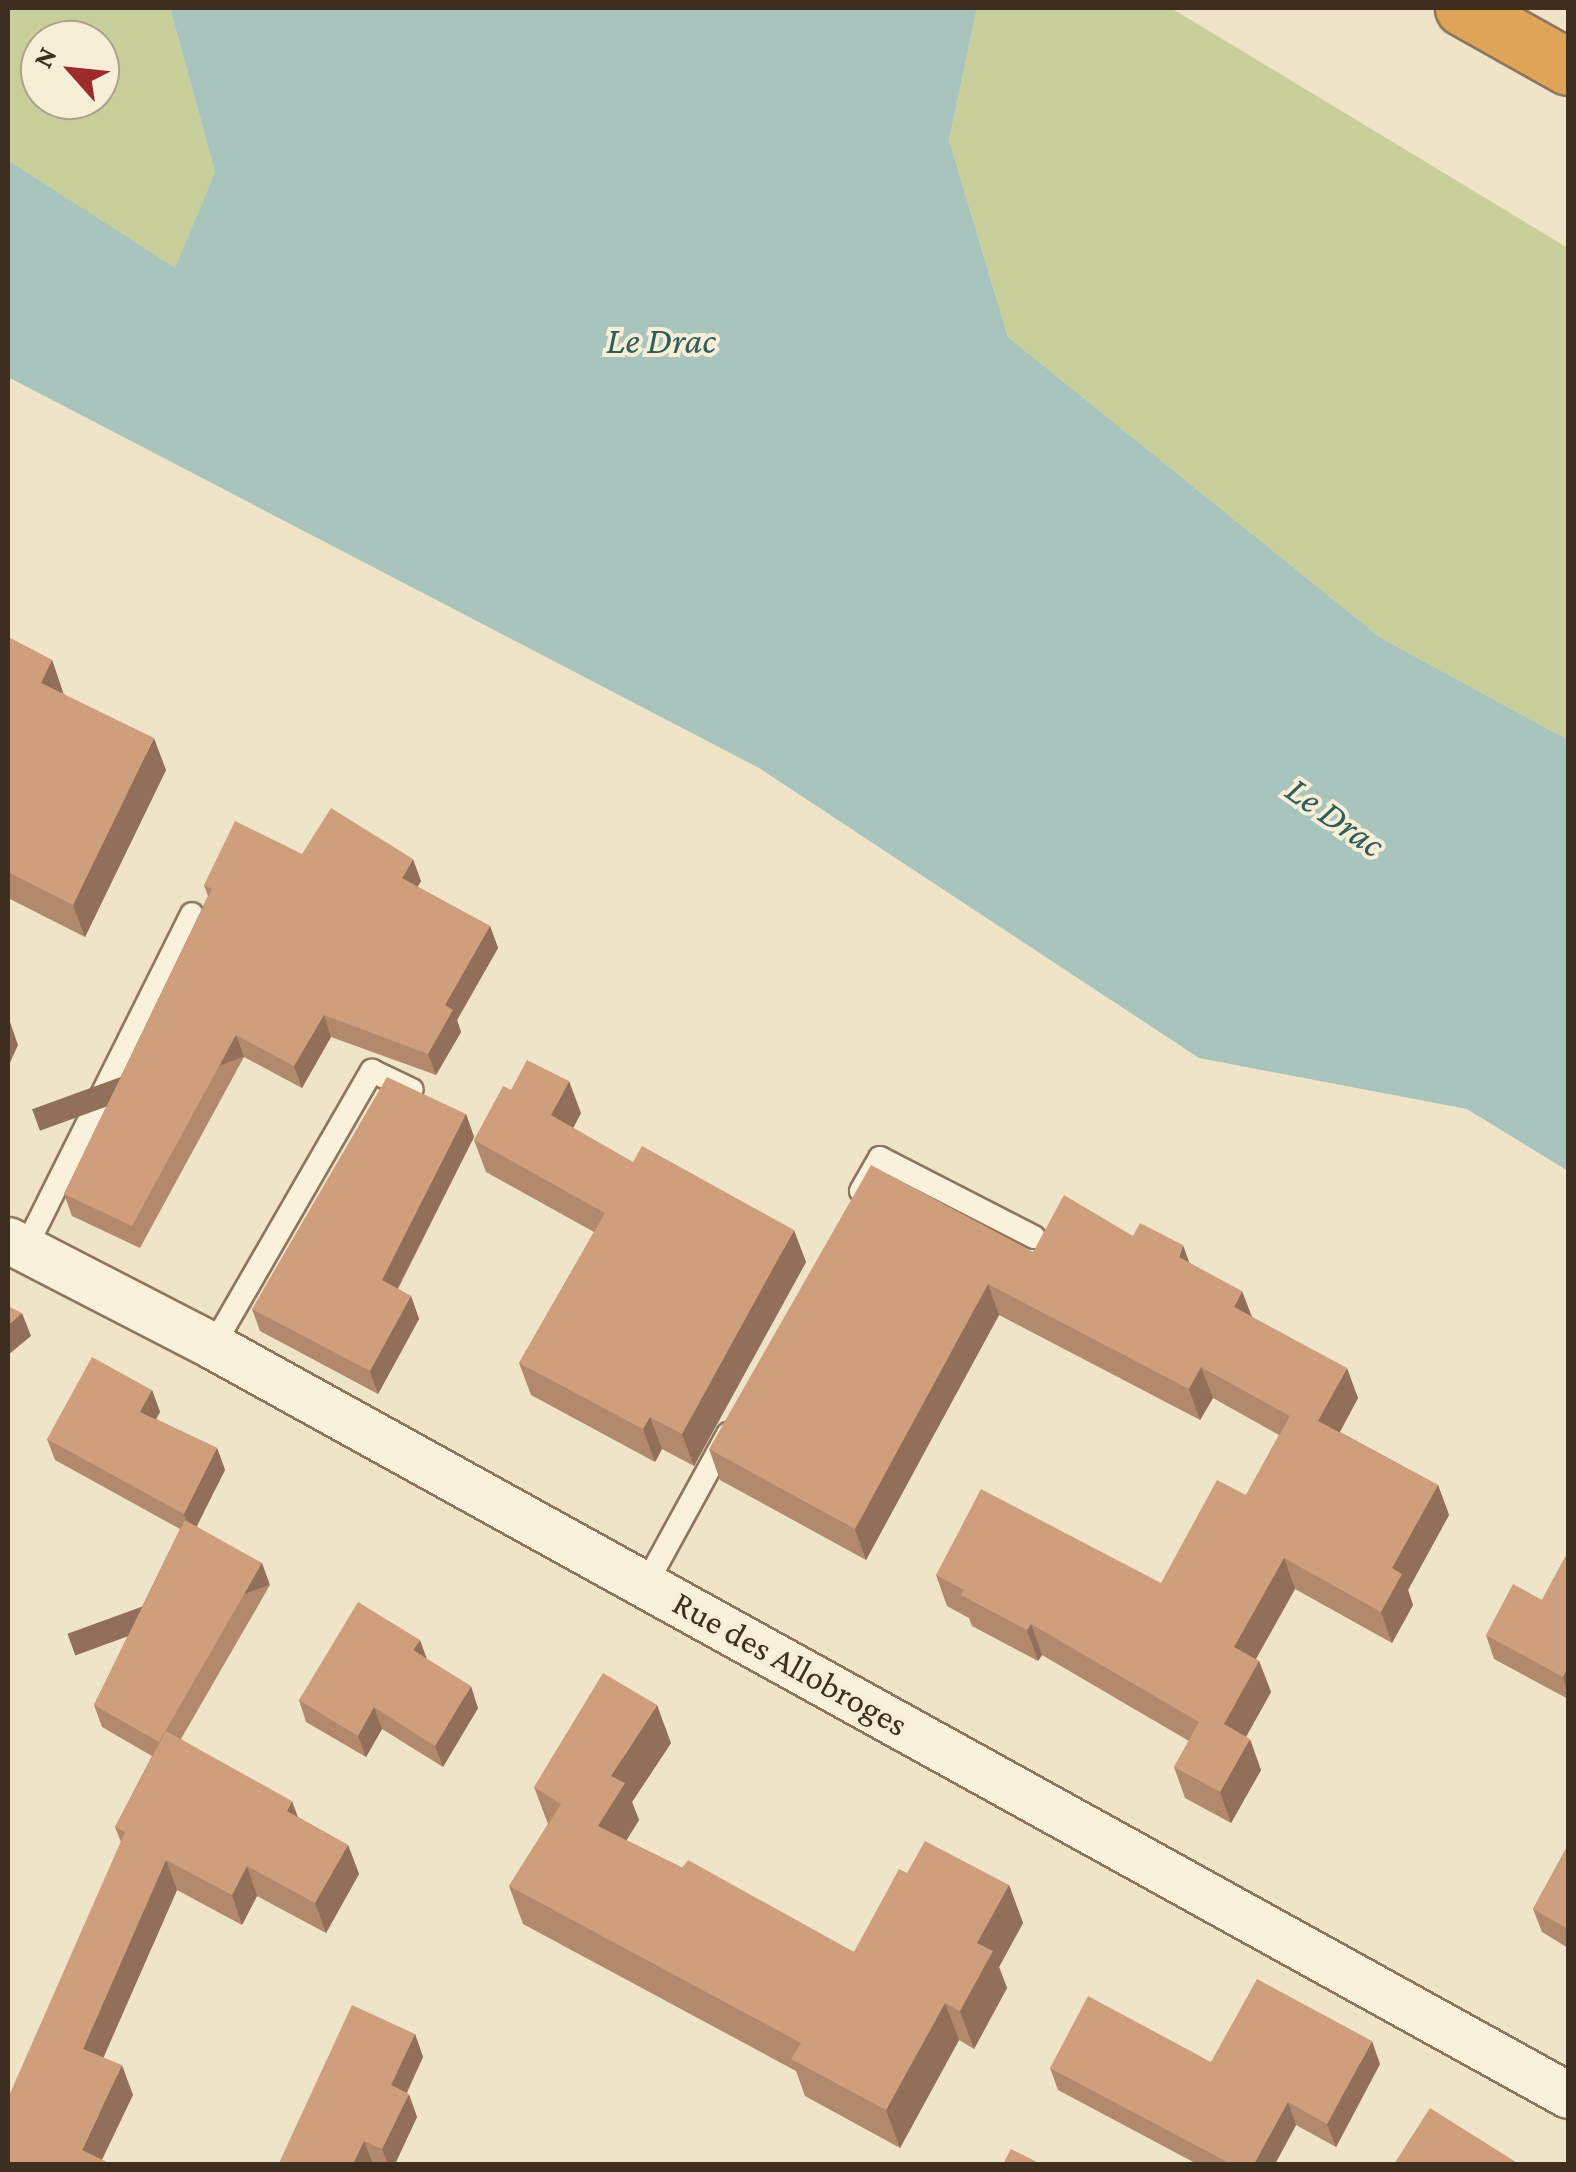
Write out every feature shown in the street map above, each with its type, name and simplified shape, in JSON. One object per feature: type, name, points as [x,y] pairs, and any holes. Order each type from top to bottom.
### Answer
[{"type":"highway","points":[[1463,8],[1568,67]]},
{"type":"street","name":"Rue des Allobroges","points":[[16,1244],[213,1346],[1568,2095]]},
{"type":"lane","points":[[16,1244],[192,914]]},
{"type":"lane","points":[[213,1346],[372,1071],[412,1091]]},
{"type":"lane","points":[[851,1210],[880,1158],[1034,1237]]},
{"type":"lane","points":[[646,1584],[736,1420]]},
{"type":"green space","points":[[8,8],[170,8],[215,172],[175,269],[8,160]]},
{"type":"green space","points":[[977,8],[1171,8],[1568,248],[1568,740],[1381,638],[1008,337],[949,140]]},
{"type":"water","name":"Le Drac","points":[[170,8],[977,8],[949,140],[1008,337],[1381,638],[1568,740],[1568,1171],[1467,1109],[1199,1058],[759,768],[8,377],[8,160],[175,268],[215,172]]},
{"type":"building","points":[[8,637],[52,660],[41,683],[154,738],[73,905],[8,872]]},
{"type":"building","points":[[331,808],[413,859],[402,878],[490,926],[445,1005],[453,1010],[428,1054],[324,1015],[294,1066],[236,1035],[132,1226],[64,1194],[212,889],[204,885],[235,821],[302,854]]},
{"type":"building","points":[[527,1060],[569,1081],[551,1115],[633,1162],[642,1146],[794,1230],[682,1434],[650,1417],[643,1429],[519,1363],[605,1213],[474,1140],[503,1086],[511,1090]]},
{"type":"building","points":[[387,1077],[466,1114],[382,1280],[411,1296],[370,1371],[252,1309]]},
{"type":"building","points":[[871,1165],[1033,1252],[1064,1195],[1133,1236],[1140,1223],[1183,1245],[1179,1257],[1242,1291],[1234,1307],[1347,1368],[1318,1421],[1438,1485],[1392,1568],[1402,1574],[1381,1612],[1284,1558],[1234,1647],[1259,1661],[1224,1724],[1250,1739],[1220,1792],[1174,1767],[1199,1722],[1031,1624],[1027,1630],[961,1595],[964,1590],[936,1575],[981,1489],[1161,1583],[1217,1480],[1246,1495],[1290,1416],[1201,1367],[1189,1389],[988,1284],[855,1529],[709,1449]]},
{"type":"building","points":[[8,1306],[22,1313],[8,1325]]},
{"type":"building","points":[[92,1357],[152,1390],[140,1412],[217,1448],[184,1514],[47,1439]]},
{"type":"building","points":[[185,1520],[262,1563],[159,1742],[94,1705]]},
{"type":"building","points":[[1568,1552],[1568,1667],[1563,1677],[1486,1635],[1513,1584],[1542,1600]]},
{"type":"building","points":[[358,1602],[420,1640],[413,1650],[471,1686],[435,1746],[374,1707],[358,1736],[299,1700]]},
{"type":"building","points":[[603,1673],[657,1705],[611,1776],[625,1783],[598,1826],[682,1868],[688,1860],[854,1952],[899,1869],[907,1873],[925,1841],[1009,1885],[977,1943],[993,1951],[960,2011],[945,2003],[886,2110],[791,2059],[801,2043],[509,1886],[561,1804],[534,1787]]},
{"type":"building","points":[[166,1731],[292,1801],[287,1811],[348,1845],[315,1903],[247,1866],[232,1895],[166,1860],[83,2049],[122,2065],[82,2150],[111,2164],[8,2164],[8,2098],[125,1832],[115,1827]]},
{"type":"building","points":[[1568,1845],[1568,1929],[1533,1909]]},
{"type":"building","points":[[1257,1979],[1372,2041],[1327,2124],[1288,2102],[1254,2164],[1231,2164],[1050,2068],[1088,1996],[1211,2062]]},
{"type":"building","points":[[352,2005],[415,2034],[391,2085],[409,2094],[382,2149],[364,2141],[353,2164],[279,2163]]},
{"type":"building","points":[[1430,2108],[1519,2164],[1394,2164]]},
{"type":"building","points":[[1011,2149],[1041,2164],[1003,2164]]}]
